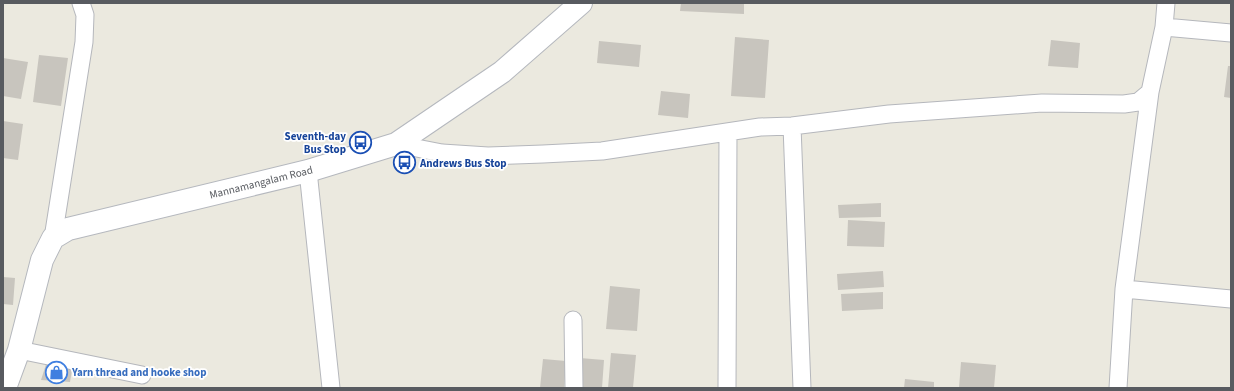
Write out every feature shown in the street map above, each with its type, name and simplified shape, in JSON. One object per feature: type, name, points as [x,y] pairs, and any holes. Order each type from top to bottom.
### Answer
[{"type":"main road","name":"Mannamangalam Road","points":[[53,238],[68,228],[308,171],[396,144],[502,72],[581,3]]},
{"type":"main road","points":[[5,388],[12,355],[42,260],[53,238]]},
{"type":"street","points":[[53,238],[84,42],[85,15],[81,3]]},
{"type":"street","points":[[1118,388],[1124,289],[1150,92],[1164,27],[1166,3]]},
{"type":"street","points":[[1164,27],[1231,34]]},
{"type":"street","points":[[396,144],[442,153],[488,156],[602,151],[760,127],[792,126],[889,114],[1042,103],[1124,104],[1138,102],[1150,92]]},
{"type":"street","points":[[792,126],[802,388]]},
{"type":"street","points":[[728,133],[728,388]]},
{"type":"street","points":[[308,171],[331,388]]},
{"type":"street","points":[[1124,289],[1231,299]]},
{"type":"street","points":[[573,320],[574,388]]},
{"type":"street","points":[[12,355],[142,375]]},
{"type":"building","points":[[681,3],[744,3],[744,14],[680,11]]},
{"type":"building","points":[[735,37],[769,40],[765,98],[731,96]]},
{"type":"building","points":[[1051,40],[1080,43],[1078,68],[1048,66]]},
{"type":"building","points":[[599,41],[641,45],[639,67],[597,63]]},
{"type":"building","points":[[39,55],[68,58],[61,106],[33,102]]},
{"type":"building","points":[[3,58],[28,62],[21,99],[3,96]]},
{"type":"building","points":[[1228,66],[1231,66],[1231,98],[1224,97]]},
{"type":"building","points":[[661,91],[690,94],[688,118],[658,115]]},
{"type":"building","points":[[3,121],[23,124],[18,160],[3,158]]},
{"type":"building","points":[[881,203],[881,217],[839,218],[838,205]]},
{"type":"building","points":[[848,220],[885,222],[884,247],[847,246]]},
{"type":"building","points":[[883,271],[884,287],[838,290],[837,274]]},
{"type":"building","points":[[3,277],[15,278],[13,305],[3,304]]},
{"type":"building","points":[[610,286],[640,289],[637,331],[606,329]]},
{"type":"building","points":[[883,292],[883,309],[842,311],[841,294]]},
{"type":"building","points":[[611,353],[636,355],[633,388],[608,388]]},
{"type":"building","name":"Yarn thread and hooke shop","points":[[48,358],[73,364],[70,382],[41,380]]},
{"type":"building","points":[[580,358],[604,360],[602,388],[578,388]]},
{"type":"building","points":[[543,359],[566,361],[564,388],[540,388]]},
{"type":"building","points":[[961,362],[996,365],[994,388],[959,388]]},
{"type":"building","points":[[905,379],[934,382],[934,388],[904,388]]},
{"type":"place","name":"Seventh-day Bus Stop","points":[[361,142]]},
{"type":"place","name":"Andrews Bus Stop","points":[[405,163]]},
{"type":"place","name":"Yarn thread and hooke shop","points":[[57,372]]}]
